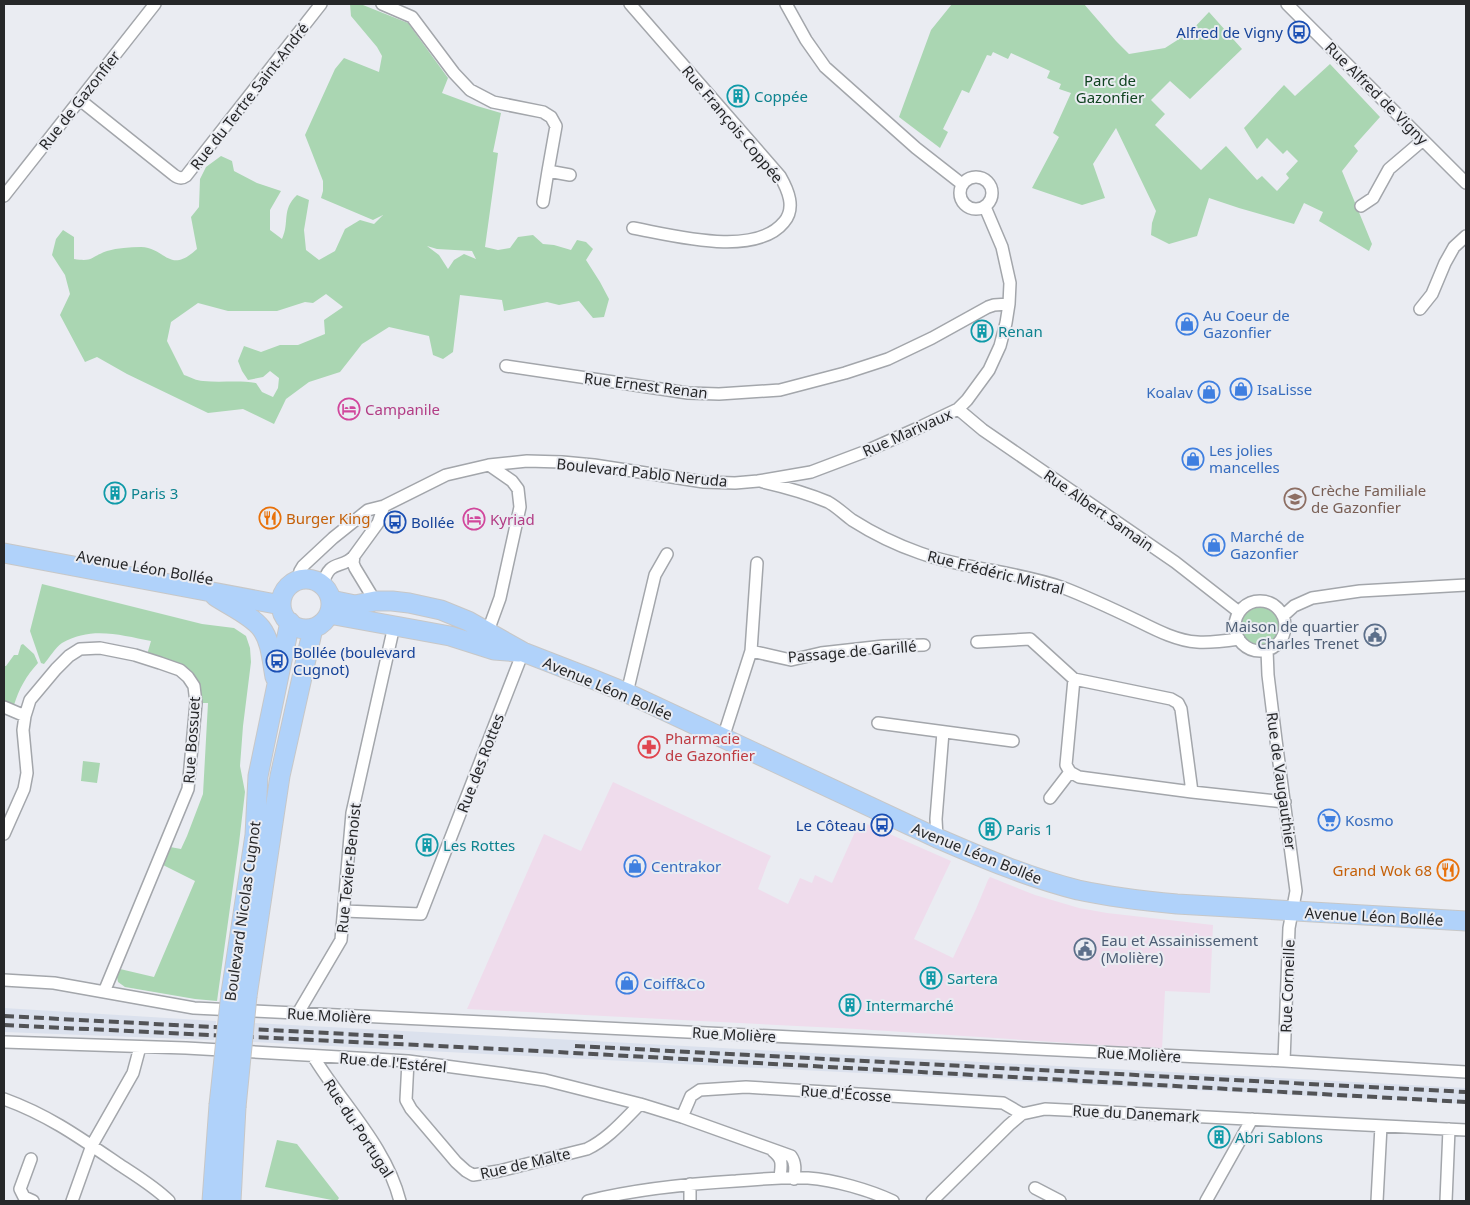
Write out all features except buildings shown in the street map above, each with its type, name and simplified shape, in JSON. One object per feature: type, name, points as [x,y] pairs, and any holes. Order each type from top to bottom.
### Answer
[{"type":"main road","name":"Avenue Léon Bollée","points":[[4,546],[288,592]]},
{"type":"main road","name":"Avenue Léon Bollée","points":[[4,546],[205,590],[288,592],[309,579],[317,581],[328,600],[394,626],[450,636],[494,650],[523,652]]},
{"type":"main road","name":"Avenue Léon Bollée","points":[[205,590],[250,618],[262,628],[269,643],[277,684]]},
{"type":"main road","points":[[288,592],[284,615],[290,622],[301,628],[313,628],[325,621],[328,600]]},
{"type":"main road","name":"Avenue Léon Bollée","points":[[328,600],[355,604],[375,601],[409,603],[441,610],[488,631],[523,652],[627,693],[937,838],[1025,874],[1080,890],[1170,904],[1466,921]]},
{"type":"main road","name":"Boulevard Nicolas Cugnot","points":[[212,1201],[227,1106],[255,835],[258,776],[290,622]]},
{"type":"main road","name":"Boulevard Nicolas Cugnot","points":[[239,994],[279,785],[313,628]]},
{"type":"main road","name":"Boulevard Nicolas Cugnot","points":[[227,1106],[231,1201]]},
{"type":"street","name":"Rue de Gazonfier","points":[[4,196],[155,4]]},
{"type":"street","name":"Rue du Tertre Saint-André","points":[[80,100],[174,175],[183,178],[320,4]]},
{"type":"street","points":[[382,4],[412,17],[454,73],[470,90],[493,102],[543,112],[551,117],[556,126],[543,202]]},
{"type":"street","name":"Rue François Coppée","points":[[630,4],[780,176],[787,189],[791,205],[787,218],[779,229],[762,237],[740,241],[712,242],[633,228]]},
{"type":"street","points":[[786,4],[806,40],[825,67],[916,148],[962,184]]},
{"type":"street","name":"Rue Alfred de Vigny","points":[[1287,4],[1466,183]]},
{"type":"street","points":[[1361,206],[1373,198],[1389,169],[1423,140]]},
{"type":"street","points":[[548,171],[570,175]]},
{"type":"street","points":[[976,177],[986,180],[992,190],[990,202],[985,207],[974,210],[968,208],[964,205],[959,194],[962,184],[966,180],[976,177]]},
{"type":"street","name":"Rue Marivaux","points":[[758,481],[811,472],[864,452],[958,409],[967,400],[989,370],[1000,346],[1009,304],[1010,283],[1002,247],[985,207]]},
{"type":"street","points":[[1420,309],[1432,294],[1445,263],[1454,248],[1466,236]]},
{"type":"street","name":"Rue Ernest Renan","points":[[506,366],[688,393],[719,394],[780,390],[845,373],[888,359],[932,338],[988,307],[1009,304]]},
{"type":"street","name":"Rue Albert Samain","points":[[958,409],[983,430],[1175,562],[1238,612]]},
{"type":"street","name":"Boulevard Pablo Neruda","points":[[288,592],[303,566],[333,538],[368,510],[384,506],[446,475],[489,465],[527,461],[594,465],[704,482],[735,483],[758,481]]},
{"type":"street","points":[[488,631],[500,598],[520,507],[518,489],[512,481],[489,465]]},
{"type":"street","name":"Rue Frédéric Mistral","points":[[758,481],[796,490],[829,503],[868,529],[892,542],[922,554],[952,563],[1040,581],[1064,588],[1175,637],[1196,642],[1239,639]]},
{"type":"street","points":[[328,600],[324,577],[330,568],[349,561],[354,556],[378,523],[384,506]]},
{"type":"street","points":[[627,693],[655,575],[667,554]]},
{"type":"street","points":[[354,556],[353,563],[355,568],[375,601]]},
{"type":"street","points":[[723,738],[751,651],[757,563]]},
{"type":"street","points":[[1283,616],[1294,606],[1312,598],[1360,591],[1466,585]]},
{"type":"street","points":[[1252,602],[1268,602],[1276,606],[1283,616],[1285,629],[1283,636],[1274,647],[1255,651],[1243,644],[1236,634],[1235,627],[1238,612],[1252,602]]},
{"type":"street","name":"Rue Texier-Benoist","points":[[298,1014],[341,940],[352,813],[394,626]]},
{"type":"street","points":[[977,642],[1030,639],[1074,679],[1171,699],[1178,703],[1181,709],[1192,792]]},
{"type":"street","name":"Passage de Garillé","points":[[751,651],[791,660],[821,653],[884,646],[924,645]]},
{"type":"street","name":"Rue Bossuet","points":[[4,834],[24,789],[27,774],[23,730],[30,700],[56,669],[70,656],[80,649],[100,648],[135,655],[160,663],[180,670],[188,677],[194,686],[196,703],[188,789],[104,992]]},
{"type":"street","name":"Rue de Vaugauthier","points":[[1266,650],[1296,891],[1293,911]]},
{"type":"street","name":"Rue des Rottes","points":[[344,911],[421,914],[523,652]]},
{"type":"street","points":[[1074,679],[1066,765],[1070,772],[1079,777],[1285,802]]},
{"type":"street","points":[[4,707],[25,716]]},
{"type":"street","points":[[878,723],[1013,741]]},
{"type":"street","points":[[937,838],[936,819],[943,732]]},
{"type":"street","points":[[1050,798],[1070,772]]},
{"type":"street","name":"Rue Corneille","points":[[1284,1061],[1289,928],[1293,911]]},
{"type":"street","name":"Rue Molière","points":[[4,980],[54,983],[194,1008],[1284,1061],[1466,1072]]},
{"type":"street","name":"Rue de l'Estérel","points":[[4,1042],[408,1061],[545,1080],[640,1104],[791,1156],[794,1160],[794,1178]]},
{"type":"street","points":[[72,1201],[92,1145],[133,1073],[140,1047]]},
{"type":"street","name":"Rue du Portugal","points":[[313,1056],[377,1149],[392,1176],[400,1201]]},
{"type":"street","name":"Rue de Malte","points":[[408,1061],[406,1100],[411,1109],[456,1162],[473,1175],[498,1171],[587,1149],[613,1131],[640,1104]]},
{"type":"street","name":"Rue d'Écosse","points":[[682,1118],[691,1096],[700,1090],[746,1087],[1003,1103],[1022,1114]]},
{"type":"street","points":[[4,1099],[26,1107],[92,1145],[151,1186],[169,1201]]},
{"type":"street","name":"Rue du Danemark","points":[[932,1201],[1009,1124],[1022,1114],[1045,1109],[1466,1130]]},
{"type":"street","points":[[1206,1201],[1252,1119]]},
{"type":"street","points":[[1377,1201],[1381,1126]]},
{"type":"street","points":[[1446,1201],[1449,1129]]},
{"type":"street","points":[[772,1150],[779,1156],[781,1161],[780,1178]]},
{"type":"street","points":[[31,1159],[20,1189],[24,1197],[33,1201]]},
{"type":"street","points":[[588,1201],[617,1194],[690,1184],[780,1178],[808,1178],[836,1182],[890,1200]]},
{"type":"street","points":[[690,1184],[690,1201]]},
{"type":"street","points":[[1035,1188],[1060,1201]]},
{"type":"shaded area","points":[[613,782],[771,856],[758,889],[788,904],[800,878],[812,883],[815,875],[832,883],[860,821],[951,861],[914,939],[953,958],[990,877],[1035,895],[1079,908],[1213,925],[1210,993],[1165,991],[1162,1049],[857,1029],[467,1009],[544,834],[581,851]]},
{"type":"shaded area","points":[[4,1008],[216,1021],[214,1040],[4,1032]]},
{"type":"shaded area","points":[[254,1023],[1466,1088],[1466,1104],[252,1042]]},
{"type":"green space","points":[[350,4],[363,5],[408,23],[448,78],[442,93],[501,113],[493,152],[498,153],[485,247],[498,250],[510,248],[518,237],[533,235],[543,244],[571,250],[577,240],[586,242],[593,249],[586,260],[609,299],[604,317],[593,318],[579,301],[559,305],[547,302],[504,311],[502,300],[460,295],[453,352],[443,359],[433,355],[429,336],[389,327],[362,344],[340,372],[309,382],[286,399],[274,424],[243,409],[208,413],[127,374],[97,357],[85,362],[60,315],[70,294],[65,275],[52,255],[56,239],[63,230],[74,237],[74,259],[89,259],[119,248],[141,247],[149,248],[174,260],[180,260],[197,249],[191,217],[199,207],[200,179],[206,167],[221,156],[232,161],[234,171],[257,183],[281,191],[270,210],[270,230],[282,239],[287,211],[292,200],[297,195],[309,200],[304,230],[306,250],[319,260],[335,251],[345,229],[360,220],[374,224],[383,215],[373,220],[321,198],[323,181],[305,135],[335,69],[344,58],[379,72],[382,56],[377,47],[351,16]],"holes":[[[427,246],[437,249],[472,251],[476,259],[464,254],[454,260],[448,269],[439,255]],[[326,294],[343,307],[324,320],[325,334],[298,345],[280,345],[261,352],[244,346],[238,361],[248,380],[263,377],[270,371],[279,378],[278,388],[273,397],[262,392],[256,383],[201,381],[184,375],[167,341],[171,322],[198,303],[228,311],[277,311],[305,302],[313,303]]]},
{"type":"green space","name":"Parc de Gazonfier","points":[[952,4],[1084,4],[1129,54],[1165,48],[1190,32],[1209,12],[1242,49],[1190,99],[1170,81],[1151,100],[1165,114],[1155,125],[1201,170],[1226,146],[1257,180],[1262,176],[1277,191],[1289,178],[1286,174],[1298,161],[1287,150],[1283,154],[1267,138],[1257,149],[1244,128],[1284,85],[1295,96],[1330,64],[1380,117],[1354,146],[1358,151],[1342,171],[1372,244],[1369,251],[1319,221],[1323,212],[1304,203],[1294,224],[1209,198],[1197,236],[1169,244],[1151,235],[1156,211],[1116,128],[1093,164],[1105,198],[1082,205],[1032,188],[1059,137],[1053,133],[1071,93],[1059,89],[1061,84],[1047,78],[1050,71],[1011,53],[1008,59],[993,52],[991,56],[987,55],[969,93],[962,90],[943,129],[948,132],[940,148],[899,117],[931,30]]},
{"type":"green space","points":[[42,584],[202,624],[234,628],[246,636],[250,648],[251,662],[240,766],[245,792],[217,1001],[125,987],[118,982],[117,977],[120,969],[154,977],[195,881],[163,865],[170,847],[181,849],[203,794],[208,703],[196,703],[188,677],[146,658],[151,641],[106,633],[84,635],[62,643],[44,664],[41,663],[30,631]]},
{"type":"green space","points":[[1260,601],[1270,603],[1278,608],[1283,616],[1285,626],[1283,636],[1278,644],[1270,649],[1260,651],[1250,649],[1242,644],[1237,636],[1235,626],[1237,616],[1242,608],[1250,603]]},
{"type":"green space","points":[[23,644],[34,654],[38,663],[23,683],[14,705],[4,701],[4,666],[14,655],[18,655]]},
{"type":"green space","points":[[83,761],[100,763],[97,783],[81,781]]},
{"type":"green space","points":[[277,1140],[297,1144],[339,1198],[337,1201],[265,1187]]},
{"type":"railway","points":[[4,1016],[403,1037]]},
{"type":"railway","points":[[4,1025],[520,1050],[1466,1102]]},
{"type":"railway","points":[[575,1046],[1466,1092]]},
{"type":"place","name":"Alfred de Vigny","points":[[1299,32]]},
{"type":"place","name":"Coppée","points":[[738,96]]},
{"type":"place","name":"Au Coeur de Gazonfier","points":[[1187,324]]},
{"type":"place","name":"Renan","points":[[982,331]]},
{"type":"place","name":"IsaLisse","points":[[1241,389]]},
{"type":"place","name":"Koalav","points":[[1209,392]]},
{"type":"place","name":"Campanile","points":[[349,409]]},
{"type":"place","name":"Les jolies mancelles","points":[[1193,459]]},
{"type":"place","name":"Paris 3","points":[[115,493]]},
{"type":"place","name":"Crèche Familiale de Gazonfier","points":[[1295,499]]},
{"type":"place","name":"Burger King","points":[[270,518]]},
{"type":"place","name":"Kyriad","points":[[474,519]]},
{"type":"place","name":"Bollée","points":[[395,522]]},
{"type":"place","name":"Marché de Gazonfier","points":[[1214,545]]},
{"type":"place","name":"Maison de quartier Charles Trenet","points":[[1375,635]]},
{"type":"place","name":"Bollée (boulevard Cugnot)","points":[[277,661]]},
{"type":"place","name":"Pharmacie de Gazonfier","points":[[649,747]]},
{"type":"place","name":"Kosmo","points":[[1329,820]]},
{"type":"place","name":"Le Côteau","points":[[882,825]]},
{"type":"place","name":"Paris 1","points":[[990,829]]},
{"type":"place","name":"Les Rottes","points":[[427,845]]},
{"type":"place","name":"Centrakor","points":[[635,866]]},
{"type":"place","name":"Grand Wok 68","points":[[1448,870]]},
{"type":"place","name":"Eau et Assainissement (Molière)","points":[[1085,949]]},
{"type":"place","name":"Sartera","points":[[931,978]]},
{"type":"place","name":"Coiff&Co","points":[[627,983]]},
{"type":"place","name":"Intermarché","points":[[850,1005]]},
{"type":"place","name":"Abri Sablons","points":[[1219,1137]]}]
